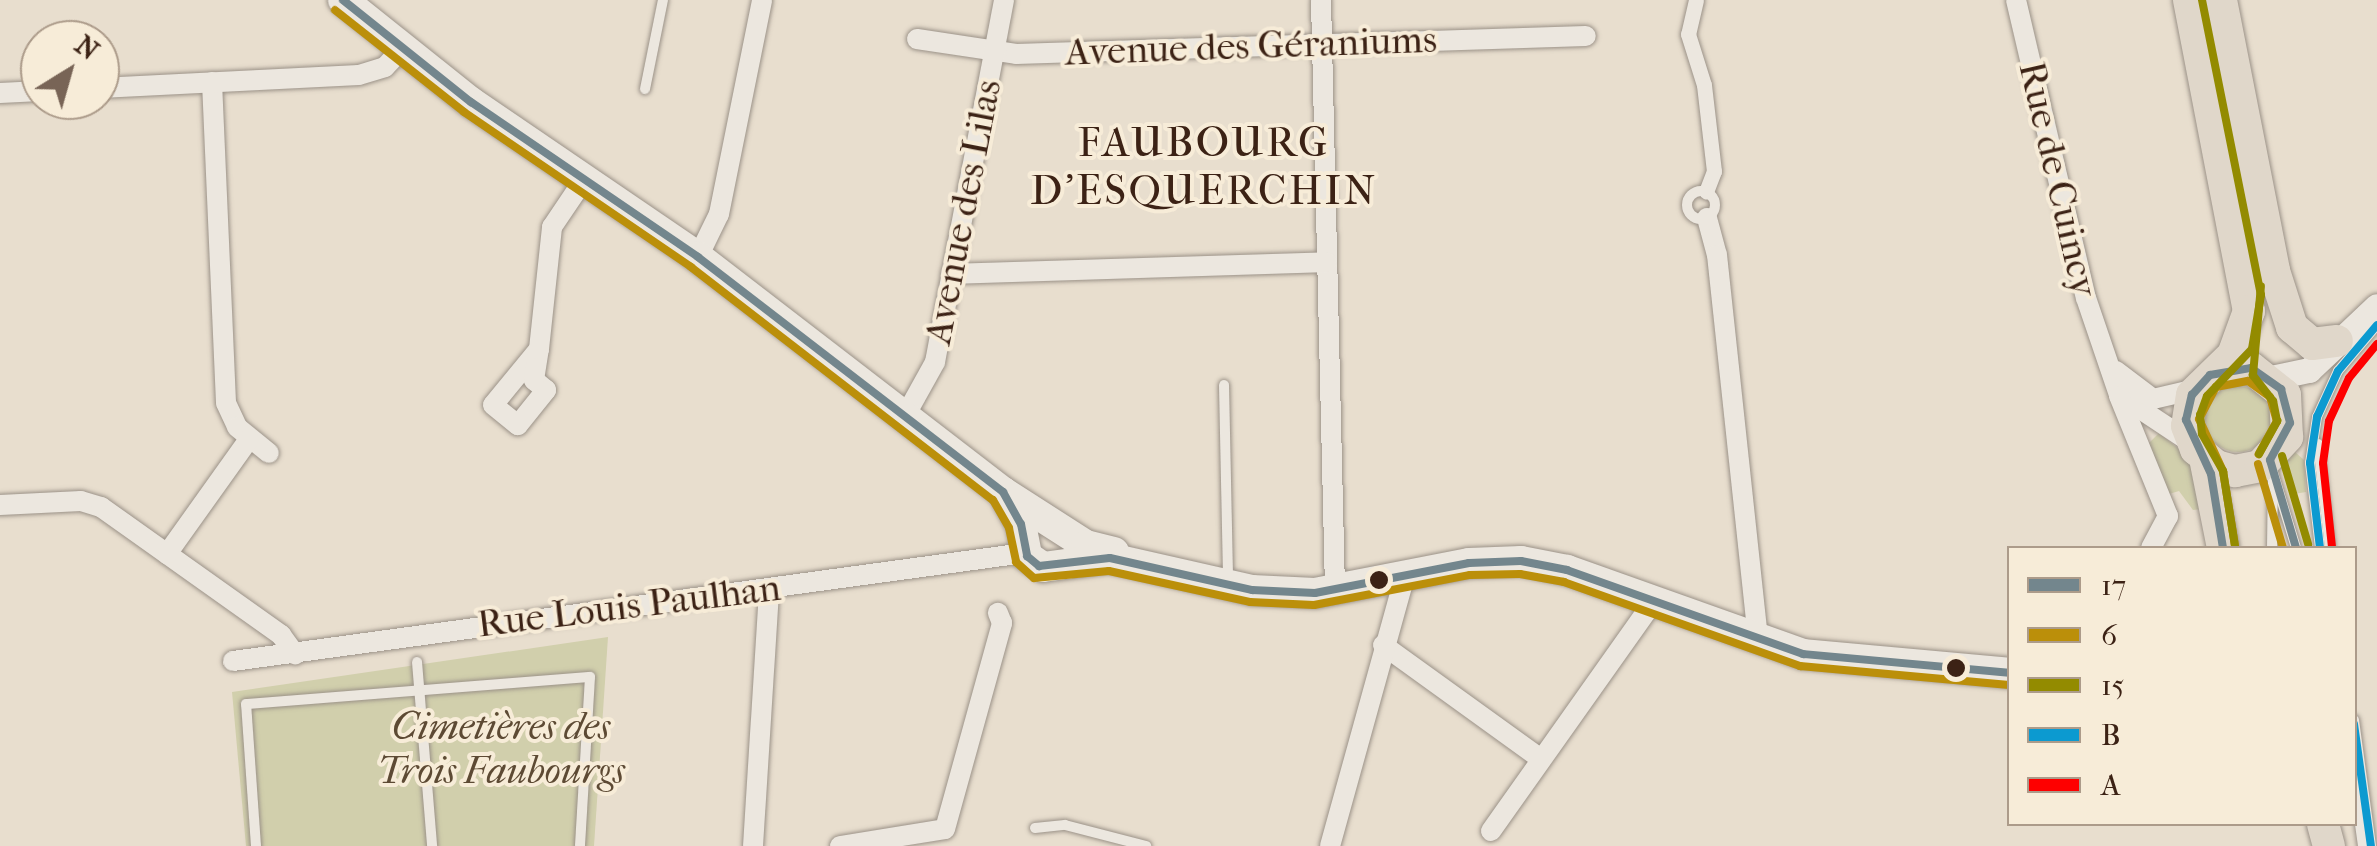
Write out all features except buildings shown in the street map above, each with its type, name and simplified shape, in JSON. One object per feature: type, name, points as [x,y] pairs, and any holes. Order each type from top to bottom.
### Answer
[{"type":"main road","points":[[343,0],[401,50],[698,257],[1003,492],[1086,545],[1228,584],[1335,591],[1469,563],[1521,561],[1816,656],[2007,672]]},
{"type":"main road","points":[[2189,0],[2249,296],[2243,338],[2206,381],[2186,413],[2223,546]]},
{"type":"main road","points":[[2221,0],[2274,271],[2294,332],[2331,348]]},
{"type":"main road","points":[[2268,376],[2274,271]]},
{"type":"main road","points":[[2206,381],[2244,367],[2268,376],[2288,402],[2290,423],[2266,469],[2232,502],[2236,546]]},
{"type":"main road","points":[[2199,451],[2228,470],[2266,469]]},
{"type":"main road","points":[[1003,492],[1024,545],[1039,566],[1104,558],[1145,563]]},
{"type":"main road","points":[[1024,545],[1036,522],[1059,525]]},
{"type":"main road","points":[[1058,565],[1070,550],[1059,525]]},
{"type":"street","name":"Avenue des Lilas","points":[[904,418],[933,370],[1004,0]]},
{"type":"street","points":[[1322,0],[1335,591]]},
{"type":"street","points":[[1696,0],[1688,34],[1704,85],[1714,171],[1706,192]]},
{"type":"street","name":"Rue de Cuincy","points":[[2016,0],[2058,189],[2106,356],[2168,526],[2153,546]]},
{"type":"street","points":[[698,257],[718,214],[757,1]]},
{"type":"street","name":"Avenue des Géraniums","points":[[917,39],[994,52],[1586,36]]},
{"type":"street","points":[[120,87],[359,75],[385,67],[401,50]]},
{"type":"street","points":[[212,82],[226,402],[249,439],[269,453]]},
{"type":"street","points":[[539,349],[552,228],[584,178]]},
{"type":"street","points":[[1707,218],[1717,254],[1758,640]]},
{"type":"street","points":[[951,274],[1327,262]]},
{"type":"street","points":[[2268,376],[2299,375],[2377,306]]},
{"type":"street","points":[[2290,423],[2331,348]]},
{"type":"street","name":"Rue de Cuincy","points":[[2106,356],[2124,382],[2147,397],[2168,400],[2206,381]]},
{"type":"street","points":[[2119,395],[2199,451]]},
{"type":"street","name":"Rue de Cuincy","points":[[2147,462],[2144,438],[2151,420]]},
{"type":"street","points":[[167,554],[249,439]]},
{"type":"street","points":[[0,504],[92,504],[281,635],[295,654]]},
{"type":"street","name":"Rue Louis Paulhan","points":[[233,661],[413,632],[769,588],[1024,545]]},
{"type":"street","points":[[1330,846],[1405,576]]},
{"type":"street","points":[[753,846],[769,588]]},
{"type":"street","points":[[1491,831],[1653,602]]},
{"type":"street","points":[[840,846],[946,830],[1002,624],[998,613]]},
{"type":"street","points":[[1383,646],[1542,759]]},
{"type":"lane","points":[[645,88],[663,0]]},
{"type":"lane","points":[[1706,192],[1715,205],[1707,218],[1690,215],[1687,204],[1692,194],[1706,192]]},
{"type":"lane","points":[[2320,546],[2310,464],[2322,404],[2343,363],[2377,324]]},
{"type":"lane","points":[[1224,384],[1228,584]]},
{"type":"lane","points":[[2322,404],[2318,460],[2330,546]]},
{"type":"lane","points":[[2266,469],[2272,546]]},
{"type":"lane","points":[[2266,469],[2295,546]]},
{"type":"lane","points":[[417,662],[432,846]]},
{"type":"lane","points":[[256,846],[246,704],[590,677],[580,846]]},
{"type":"lane","points":[[2357,737],[2373,829],[2371,846]]},
{"type":"lane","points":[[2357,805],[2362,846]]},
{"type":"lane","points":[[1035,828],[1065,825],[1146,846]]},
{"type":"green space","points":[[2238,386],[2261,396],[2271,419],[2261,442],[2238,452],[2215,442],[2205,419],[2215,396]]},
{"type":"green space","points":[[2159,433],[2185,454],[2211,508],[2193,510],[2179,491],[2169,494],[2149,443]]},
{"type":"green space","points":[[2295,452],[2304,460],[2306,492],[2294,494],[2285,464]]},
{"type":"green space","name":"Cimetières des Trois Faubourgs","points":[[608,637],[594,846],[246,846],[232,692]]},
{"type":"transit line","name":"17","points":[[343,0],[471,102],[698,257],[1003,492],[1021,524],[1027,556],[1039,566],[1110,558],[1252,590],[1315,593],[1469,563],[1521,561],[1567,570],[1803,654],[2007,673]]},
{"type":"transit line","name":"15","points":[[2202,0],[2261,295],[2252,349],[2207,396],[2200,415],[2202,434],[2223,471],[2235,546]]},
{"type":"transit line","name":"6","points":[[335,10],[464,112],[691,267],[993,500],[1009,528],[1016,562],[1034,578],[1109,571],[1250,602],[1314,605],[1470,575],[1520,574],[1564,582],[1800,666],[2007,685]]},
{"type":"transit line","name":"15","points":[[2259,454],[2277,421],[2273,401],[2253,375],[2261,286]]},
{"type":"transit line","name":"B","points":[[2320,546],[2310,463],[2317,417],[2338,371],[2377,325]]},
{"type":"transit line","name":"A","points":[[2332,546],[2323,463],[2329,421],[2349,378],[2377,344]]},
{"type":"transit line","name":"17","points":[[2223,546],[2211,474],[2186,420],[2192,395],[2210,375],[2251,368],[2281,389],[2290,423],[2270,460]]},
{"type":"transit line","name":"6","points":[[2235,546],[2223,471],[2199,419],[2216,387],[2248,381],[2270,397],[2277,421],[2259,454]]},
{"type":"transit line","name":"15","points":[[2282,456],[2308,544]]},
{"type":"transit line","name":"17","points":[[2270,460],[2295,546]]},
{"type":"transit line","name":"6","points":[[2258,464],[2282,546]]},
{"type":"transit line","name":"B","points":[[2357,746],[2371,846]]},
{"type":"district","name":"FAUBOURG D'ESQUERCHIN","points":[[1204,167]]}]
